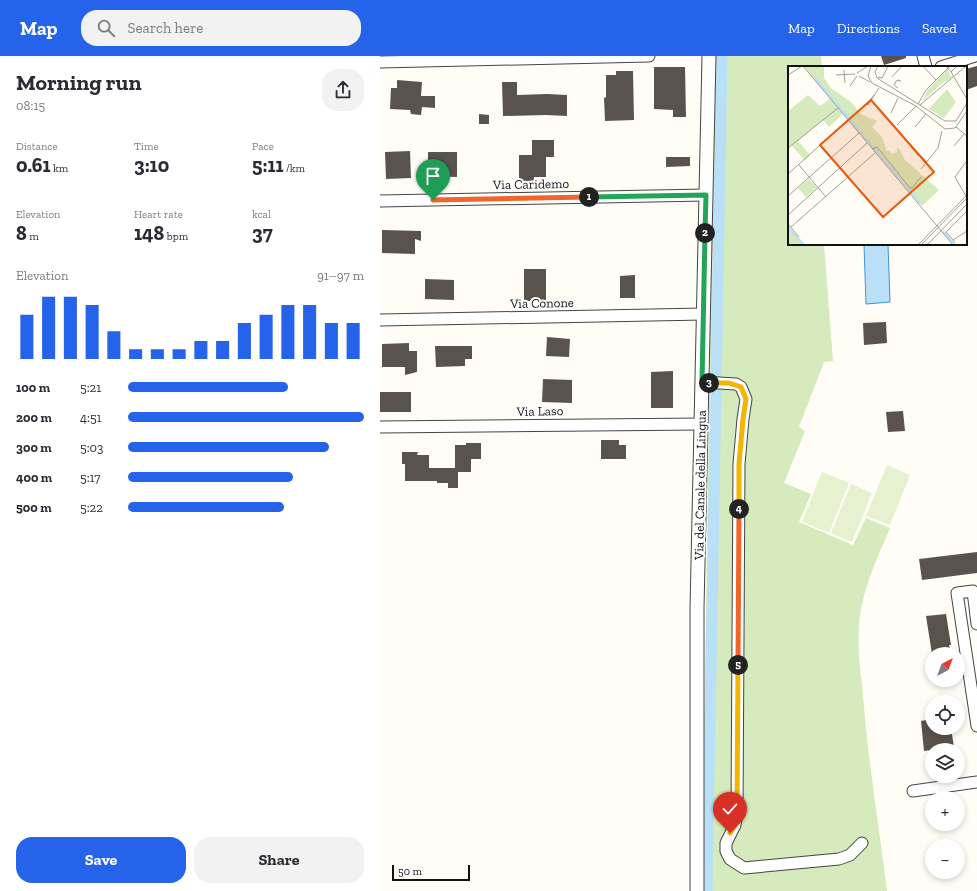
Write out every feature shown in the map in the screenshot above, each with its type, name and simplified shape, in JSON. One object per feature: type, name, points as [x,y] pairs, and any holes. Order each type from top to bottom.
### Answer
[{"type":"street","points":[[380,62],[649,56]]},
{"type":"street","name":"Via del Canale della Lingua","points":[[697,891],[697,609],[701,424],[707,382],[704,314],[709,56]]},
{"type":"street","points":[[923,56],[926,66]]},
{"type":"street","points":[[944,66],[975,56]]},
{"type":"street","name":"Via Caridemo","points":[[380,202],[706,195]]},
{"type":"street","name":"Via Conone","points":[[380,320],[704,314]]},
{"type":"street","points":[[707,382],[729,383],[741,387],[746,399],[739,464],[737,812],[735,825],[726,843],[726,850],[730,859],[744,868],[839,858],[850,855],[862,843]]},
{"type":"street","name":"Via Laso","points":[[380,427],[701,424]]},
{"type":"street","points":[[977,624],[972,591],[958,593],[974,694],[977,726]]},
{"type":"street","points":[[913,790],[977,782]]},
{"type":"green space","points":[[714,56],[821,56],[822,66],[788,66],[788,245],[824,245],[833,361],[824,362],[799,427],[805,431],[784,483],[811,494],[799,522],[853,545],[866,518],[890,528],[866,588],[860,613],[858,643],[868,744],[887,891],[702,891]]},
{"type":"green space","points":[[887,465],[910,475],[890,525],[866,516]]},
{"type":"green space","points":[[822,472],[849,483],[829,533],[802,522]]},
{"type":"green space","points":[[851,484],[872,493],[852,542],[831,533]]},
{"type":"water","points":[[864,245],[888,245],[890,302],[866,304]]},
{"type":"building","points":[[881,56],[906,56],[906,58],[884,65]]},
{"type":"building","points":[[977,66],[977,86],[967,90],[967,69]]},
{"type":"building","points":[[654,67],[685,67],[686,117],[673,117],[673,110],[654,109]]},
{"type":"building","points":[[616,71],[633,71],[634,120],[605,121],[604,98],[606,97],[606,75],[616,75]]},
{"type":"building","points":[[397,80],[422,82],[421,96],[435,96],[435,108],[422,107],[421,115],[411,114],[410,110],[390,109],[391,88],[397,88]]},
{"type":"building","points":[[502,82],[517,82],[517,95],[567,95],[567,116],[503,116]]},
{"type":"building","points":[[479,114],[489,115],[489,124],[479,124]]},
{"type":"building","points":[[532,140],[554,140],[554,157],[546,157],[546,177],[534,177],[534,183],[519,183],[519,155],[532,155]]},
{"type":"building","points":[[410,151],[411,178],[386,179],[385,152]]},
{"type":"building","points":[[428,152],[457,152],[457,177],[428,176]]},
{"type":"building","points":[[666,157],[690,157],[690,166],[666,167]]},
{"type":"building","points":[[382,230],[421,231],[421,241],[415,239],[415,254],[382,253]]},
{"type":"building","points":[[524,269],[546,269],[546,301],[524,301]]},
{"type":"building","points":[[635,275],[635,298],[620,298],[620,276]]},
{"type":"building","points":[[425,279],[454,280],[454,300],[425,299]]},
{"type":"building","points":[[886,322],[887,343],[864,345],[863,323]]},
{"type":"building","points":[[547,337],[570,339],[569,357],[546,356]]},
{"type":"building","points":[[409,343],[409,351],[417,351],[417,372],[405,375],[405,367],[382,367],[382,344]]},
{"type":"building","points":[[435,346],[472,346],[472,359],[465,359],[465,366],[436,367]]},
{"type":"building","points":[[673,371],[673,408],[651,408],[651,372]]},
{"type":"building","points":[[543,379],[572,380],[572,403],[542,402]]},
{"type":"building","points":[[380,392],[411,392],[411,412],[380,412]]},
{"type":"building","points":[[903,411],[905,431],[888,432],[886,412]]},
{"type":"building","points":[[601,440],[619,440],[619,445],[626,445],[626,459],[601,459]]},
{"type":"building","points":[[466,443],[481,443],[481,459],[471,459],[471,472],[458,472],[458,488],[448,488],[448,483],[437,483],[437,481],[405,481],[405,464],[402,464],[402,452],[418,452],[417,455],[429,455],[429,468],[455,468],[455,445],[466,445]]},
{"type":"building","points":[[977,552],[977,573],[922,580],[919,559]]},
{"type":"building","points":[[946,614],[951,645],[949,645],[949,647],[931,647],[926,616]]},
{"type":"building","points":[[925,720],[925,735],[952,735],[953,743],[925,743],[924,751],[921,721]]},
{"type":"waterway","points":[[707,891],[722,56]]},
{"type":"route","points":[[433,200],[706,195],[702,382],[736,384],[741,387],[746,399],[739,464],[737,812],[735,825],[730,833]]}]
